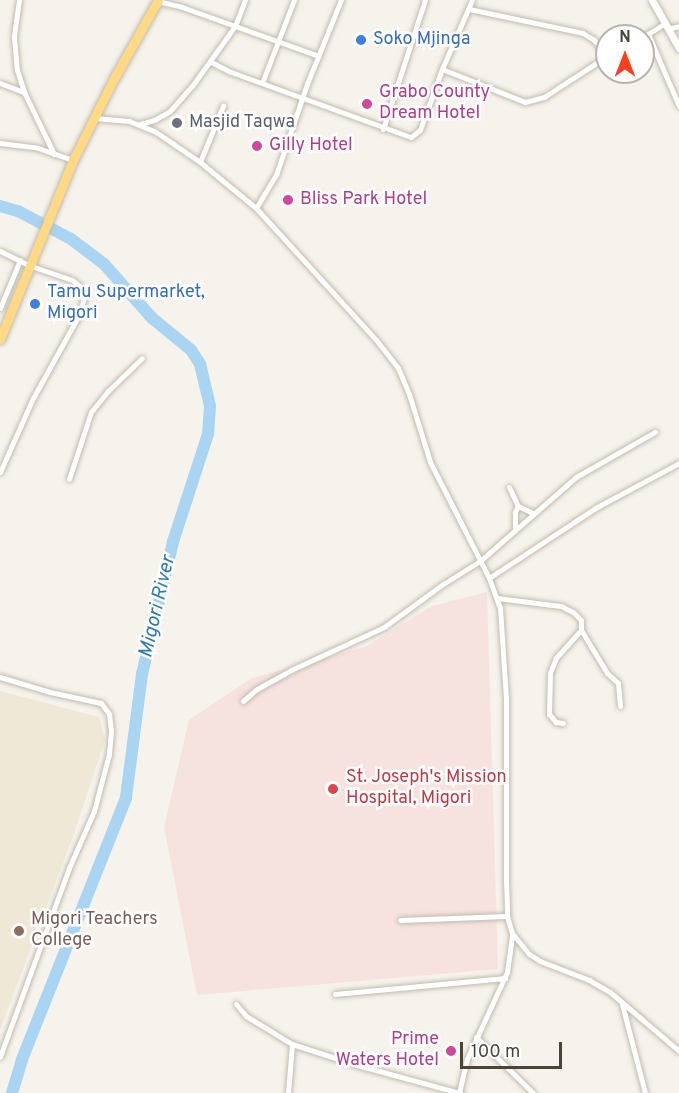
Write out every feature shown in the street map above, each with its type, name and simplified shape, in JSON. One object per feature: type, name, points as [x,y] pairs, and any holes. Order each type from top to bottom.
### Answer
[{"type":"highway","points":[[0,339],[73,160],[157,0]]},
{"type":"street","points":[[19,0],[14,26],[14,48],[24,92],[54,154]]},
{"type":"street","points":[[157,0],[319,56]]},
{"type":"street","points":[[94,118],[140,124],[154,120],[170,111],[211,62],[235,27],[245,0]]},
{"type":"street","points":[[262,83],[294,0]]},
{"type":"street","points":[[256,208],[276,175],[302,99],[341,0]]},
{"type":"street","points":[[382,129],[425,0]]},
{"type":"street","points":[[211,62],[302,99],[406,137],[417,134],[472,0]]},
{"type":"street","points":[[652,0],[679,48]]},
{"type":"street","points":[[469,9],[583,33],[595,41]]},
{"type":"street","points":[[655,31],[666,26],[679,26]]},
{"type":"street","points":[[655,54],[679,106]]},
{"type":"street","points":[[442,69],[525,102],[544,97],[595,64]]},
{"type":"street","points":[[0,83],[24,92]]},
{"type":"street","points":[[200,162],[223,106]]},
{"type":"street","points":[[140,124],[200,162],[256,208],[377,341],[398,368],[409,394],[430,462],[498,598],[502,621],[506,698],[507,915],[512,933],[529,954],[540,961],[600,985],[679,1051]]},
{"type":"street","points":[[0,143],[38,148],[73,160]]},
{"type":"street","points":[[0,250],[31,266],[72,280],[81,287],[84,297],[80,313],[33,398],[0,472]]},
{"type":"street","points":[[0,308],[20,260]]},
{"type":"street","points":[[69,478],[91,412],[108,391],[142,358]]},
{"type":"street","points":[[243,701],[257,689],[291,670],[370,636],[480,561],[576,477],[655,432]]},
{"type":"street","points":[[489,578],[597,507],[679,463]]},
{"type":"street","points":[[509,487],[518,506],[533,513]]},
{"type":"street","points":[[515,529],[515,512],[518,506]]},
{"type":"street","points":[[498,598],[561,606],[578,615],[582,623],[581,630],[551,667],[549,714],[556,722],[563,723]]},
{"type":"street","points":[[581,630],[607,673],[618,683],[620,706]]},
{"type":"street","points":[[0,677],[50,692],[101,703],[109,714],[111,730],[109,754],[94,811],[69,868],[0,1057]]},
{"type":"street","points":[[400,920],[507,915]]},
{"type":"street","points":[[236,1004],[246,1016],[292,1044],[357,1065],[459,1093],[467,1059],[505,978],[512,933]]},
{"type":"street","points":[[335,994],[505,978]]},
{"type":"street","points":[[621,1002],[645,1093]]},
{"type":"street","points":[[476,1037],[533,1093]]},
{"type":"street","points":[[288,1093],[292,1044]]},
{"type":"shaded area","name":"St. Joseph's Mission Hospital, Migori","points":[[487,592],[498,969],[197,995],[164,827],[189,720],[252,678],[365,647],[432,606]]},
{"type":"shaded area","name":"Migori Teachers College","points":[[0,691],[99,717],[105,740],[75,831],[0,1030]]},
{"type":"waterway","name":"Migori River","points":[[0,206],[18,211],[71,239],[104,264],[152,318],[191,350],[200,364],[210,406],[208,434],[173,542],[142,674],[126,798],[22,1060],[12,1093]]},
{"type":"place","name":"Soko Mjinga","points":[[361,40]]},
{"type":"place","name":"Grabo County Dream Hotel","points":[[367,104]]},
{"type":"place","name":"Masjid Taqwa","points":[[177,123]]},
{"type":"place","name":"Gilly Hotel","points":[[257,146]]},
{"type":"place","name":"Bliss Park Hotel","points":[[288,200]]},
{"type":"place","name":"Tamu Supermarket, Migori","points":[[35,304]]},
{"type":"place","name":"St. Joseph's Mission Hospital, Migori","points":[[333,789]]},
{"type":"place","name":"Migori Teachers College","points":[[19,931]]},
{"type":"place","name":"Prime Waters Hotel","points":[[451,1051]]}]
